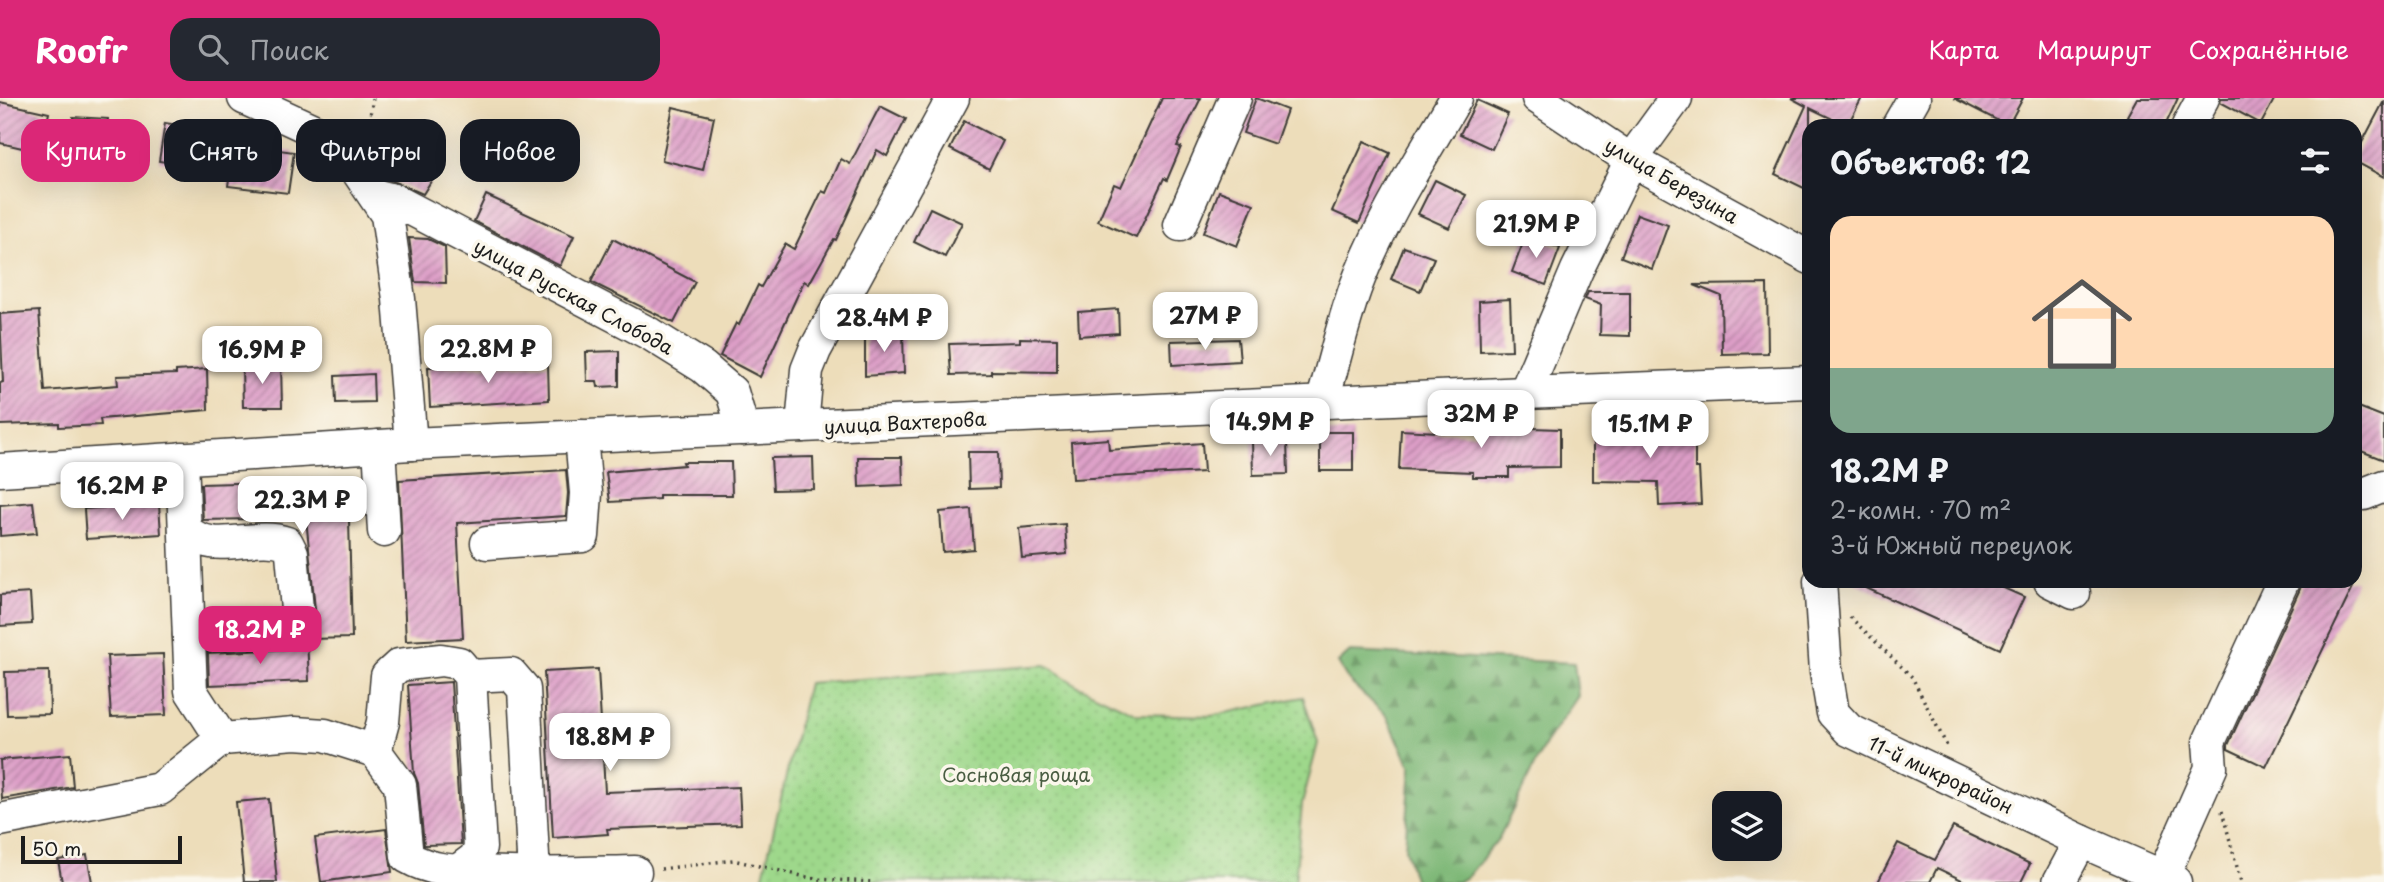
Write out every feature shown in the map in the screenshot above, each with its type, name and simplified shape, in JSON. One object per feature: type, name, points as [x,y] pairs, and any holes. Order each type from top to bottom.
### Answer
[{"type":"street","points":[[244,98],[296,122]]},
{"type":"street","points":[[802,426],[807,370],[815,350],[953,98]]},
{"type":"street","points":[[1180,225],[1235,98]]},
{"type":"street","points":[[1322,403],[1355,290],[1377,238],[1456,98]]},
{"type":"street","name":"улица Березина","points":[[1538,98],[1631,160],[1802,254]]},
{"type":"street","points":[[1524,393],[1577,270],[1631,160],[1676,98]]},
{"type":"street","points":[[1902,119],[1914,98]]},
{"type":"street","points":[[2192,119],[2203,98]]},
{"type":"street","points":[[365,182],[387,215],[398,299],[411,444]]},
{"type":"street","name":"улица Русская Слобода","points":[[374,195],[407,206],[650,334],[703,366],[732,392],[743,429]]},
{"type":"street","name":"улица Вахтерова","points":[[0,470],[411,444],[1802,382]]},
{"type":"street","points":[[487,543],[583,536],[586,494],[581,436]]},
{"type":"street","points":[[380,446],[384,531]]},
{"type":"street","points":[[182,458],[191,691],[222,739]]},
{"type":"street","points":[[185,530],[194,538],[209,543],[275,538],[288,542],[292,554],[298,621],[286,631],[189,635]]},
{"type":"street","name":"11-й микрорайон","points":[[1820,588],[1826,671],[1833,713],[1849,730],[2081,841],[2169,879]]},
{"type":"street","points":[[2169,879],[2211,768],[2209,742],[2280,588]]},
{"type":"street","points":[[375,751],[383,722],[387,676],[399,665],[441,660],[459,663],[470,676],[480,848],[474,858],[455,873]]},
{"type":"street","points":[[470,676],[511,674],[524,689],[534,875]]},
{"type":"street","points":[[0,820],[160,789],[222,739],[295,733],[325,735],[375,751],[400,786],[407,857],[422,866],[455,873],[534,875],[635,872]]},
{"type":"street","points":[[2059,882],[2081,841]]},
{"type":"path","points":[[371,119],[373,98]]},
{"type":"path","points":[[1850,617],[1912,677],[1950,751]]},
{"type":"path","points":[[2221,806],[2241,882]]},
{"type":"path","points":[[635,872],[733,860],[816,879],[873,882]]},
{"type":"green space","points":[[1350,652],[1574,663],[1578,696],[1545,744],[1499,838],[1469,875],[1458,882],[1415,882],[1405,849],[1411,768],[1387,716],[1349,681],[1338,663]]},
{"type":"green space","name":"Сосновая роща","points":[[1046,665],[1078,686],[1137,714],[1211,716],[1303,697],[1318,743],[1302,804],[1295,882],[747,882],[762,880],[808,683]]},
{"type":"building","points":[[1162,98],[1201,98],[1177,146],[1181,147],[1167,180],[1164,178],[1136,238],[1098,221],[1114,184],[1121,187]]},
{"type":"building","points":[[1256,98],[1287,110],[1275,144],[1243,133]]},
{"type":"building","points":[[1791,98],[1862,98],[1851,119],[1833,119],[1810,108],[1810,119],[1802,119],[1802,187],[1775,174],[1806,106]]},
{"type":"building","points":[[1954,98],[2023,98],[2012,119],[1994,119]]},
{"type":"building","points":[[2137,98],[2178,98],[2168,119],[2132,119],[2127,116]]},
{"type":"building","points":[[2221,98],[2275,98],[2264,119],[2252,119],[2220,102]]},
{"type":"building","points":[[1477,100],[1508,114],[1492,149],[1460,134]]},
{"type":"building","points":[[2384,101],[2384,177],[2362,165],[2362,143]]},
{"type":"building","points":[[0,102],[49,113],[48,119],[21,119],[21,148],[0,143]]},
{"type":"building","points":[[880,106],[906,119],[887,156],[877,150],[836,240],[834,239],[809,284],[804,281],[760,377],[720,356],[736,323],[739,325],[758,285],[761,287],[785,244],[794,249],[822,191],[826,193],[841,159],[850,164]]},
{"type":"building","points":[[673,107],[714,117],[703,170],[662,160]]},
{"type":"building","points":[[73,117],[108,119],[73,119]]},
{"type":"building","points":[[964,121],[1003,141],[989,169],[950,149]]},
{"type":"building","points":[[164,129],[164,162],[159,161]]},
{"type":"building","points":[[1364,141],[1390,153],[1359,223],[1332,211]]},
{"type":"building","points":[[282,150],[294,152],[288,193],[228,186],[229,182],[282,182]]},
{"type":"building","points":[[1435,180],[1466,195],[1449,228],[1418,214]]},
{"type":"building","points":[[395,182],[430,182],[423,194]]},
{"type":"building","points":[[1219,191],[1254,204],[1237,246],[1203,233]]},
{"type":"building","points":[[486,195],[574,236],[560,266],[474,221]]},
{"type":"building","points":[[930,208],[962,223],[945,257],[914,242]]},
{"type":"building","points":[[1637,214],[1668,225],[1652,269],[1621,257]]},
{"type":"building","points":[[1526,235],[1560,248],[1546,285],[1512,272]]},
{"type":"building","points":[[409,238],[428,239],[445,247],[446,283],[415,282]]},
{"type":"building","points":[[613,239],[695,282],[674,323],[591,282]]},
{"type":"building","points":[[1404,247],[1434,258],[1420,291],[1391,279]]},
{"type":"building","points":[[1767,284],[1768,353],[1722,354],[1721,296],[1694,285]]},
{"type":"building","points":[[1588,292],[1630,292],[1630,336],[1600,335],[1601,305],[1585,299]]},
{"type":"building","points":[[1510,299],[1512,350],[1480,351],[1479,301]]},
{"type":"building","points":[[1118,309],[1119,333],[1079,336],[1078,312]]},
{"type":"building","points":[[39,311],[45,391],[118,385],[117,376],[176,374],[176,371],[207,369],[208,410],[100,419],[101,425],[0,425],[0,383],[3,382],[0,314]]},
{"type":"building","points":[[903,332],[904,373],[865,376],[865,334]]},
{"type":"building","points":[[1020,338],[1057,339],[1057,372],[991,371],[991,374],[951,375],[949,344],[1020,342]]},
{"type":"building","points":[[1238,339],[1240,361],[1172,365],[1171,341]]},
{"type":"building","points":[[619,351],[619,386],[598,387],[597,381],[587,381],[586,352]]},
{"type":"building","points":[[281,364],[282,407],[243,407],[242,367]]},
{"type":"building","points":[[548,364],[549,400],[430,407],[428,367]]},
{"type":"building","points":[[373,374],[374,402],[336,403],[335,376]]},
{"type":"building","points":[[2362,408],[2384,417],[2384,460],[2362,451]]},
{"type":"building","points":[[1657,424],[1695,424],[1695,468],[1699,468],[1701,504],[1659,506],[1658,482],[1593,481],[1593,426],[1657,428]]},
{"type":"building","points":[[1476,426],[1560,429],[1560,467],[1509,468],[1509,477],[1473,477],[1473,472],[1399,469],[1401,430],[1475,434]]},
{"type":"building","points":[[1320,432],[1353,432],[1353,471],[1320,471]]},
{"type":"building","points":[[1108,439],[1109,450],[1202,443],[1204,472],[1073,479],[1071,442]]},
{"type":"building","points":[[1287,440],[1288,474],[1253,475],[1252,441]]},
{"type":"building","points":[[968,452],[998,452],[999,488],[969,489]]},
{"type":"building","points":[[813,457],[814,489],[773,490],[771,458]]},
{"type":"building","points":[[858,457],[902,457],[903,485],[859,487]]},
{"type":"building","points":[[683,462],[731,462],[732,495],[659,495],[659,499],[610,502],[606,472],[684,465]]},
{"type":"building","points":[[566,470],[566,516],[457,523],[463,638],[406,641],[399,480]]},
{"type":"building","points":[[348,480],[352,638],[309,639],[316,619],[306,518],[203,520],[201,484]]},
{"type":"building","points":[[33,502],[37,533],[0,536],[0,505]]},
{"type":"building","points":[[159,504],[161,534],[86,539],[84,509]]},
{"type":"building","points":[[971,509],[974,549],[943,552],[940,512]]},
{"type":"building","points":[[1065,524],[1067,554],[1022,558],[1019,528]]},
{"type":"building","points":[[1866,588],[2004,588],[2024,597],[2000,649]]},
{"type":"building","points":[[2353,588],[2266,767],[2228,749],[2228,745],[2300,589]]},
{"type":"building","points":[[30,593],[32,624],[0,626],[0,595]]},
{"type":"building","points":[[307,638],[309,681],[209,685],[208,653],[287,649]]},
{"type":"building","points":[[163,654],[166,715],[111,717],[107,656]]},
{"type":"building","points":[[598,669],[605,792],[739,787],[741,824],[607,829],[608,834],[553,838],[544,672]]},
{"type":"building","points":[[49,671],[50,714],[7,715],[5,672]]},
{"type":"building","points":[[451,682],[461,844],[424,845],[418,783],[414,773],[408,685]]},
{"type":"building","points":[[70,754],[73,787],[2,799],[0,760]]},
{"type":"building","points":[[269,799],[277,882],[244,882],[236,802]]},
{"type":"building","points":[[1953,827],[2030,864],[2021,882],[1966,882],[1937,868],[1930,882],[1878,882],[1898,843],[1935,860]]},
{"type":"building","points":[[386,829],[392,872],[321,882],[315,838]]},
{"type":"building","points":[[87,855],[92,882],[62,882],[58,860]]}]
